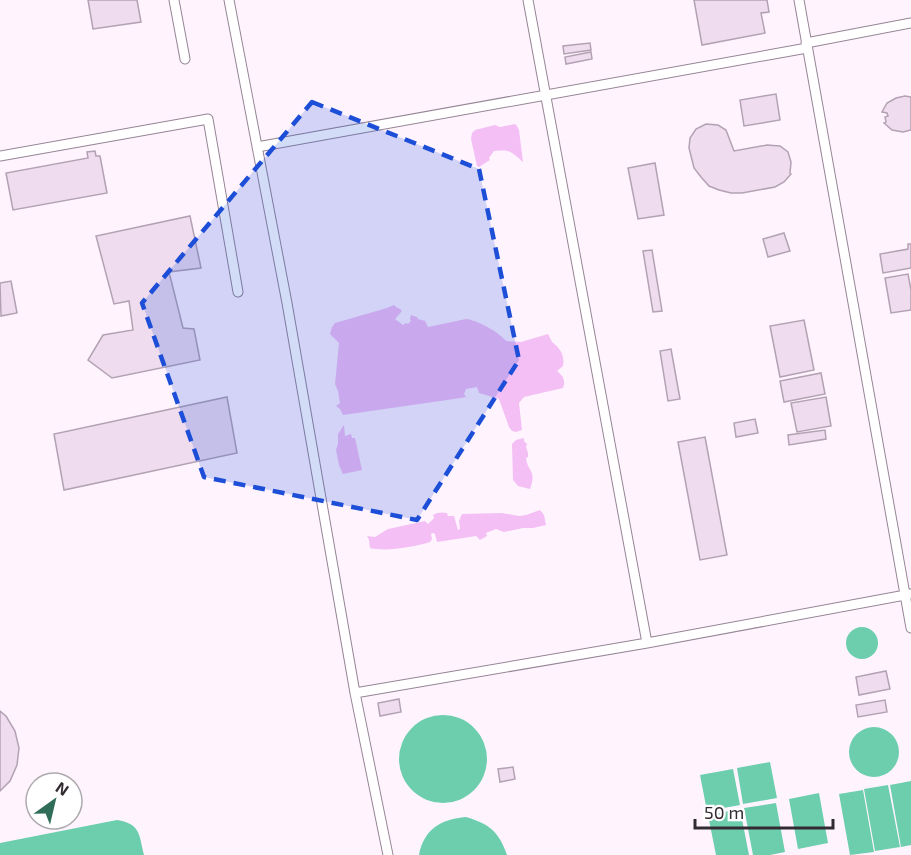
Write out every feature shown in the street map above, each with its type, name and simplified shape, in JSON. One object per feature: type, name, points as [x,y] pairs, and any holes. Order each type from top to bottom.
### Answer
[{"type":"lane","points":[[174,0],[185,59]]},
{"type":"lane","points":[[229,0],[290,315],[355,693],[388,855]]},
{"type":"lane","points":[[528,0],[647,643]]},
{"type":"lane","points":[[799,0],[908,595],[911,628]]},
{"type":"lane","points":[[257,147],[807,46],[911,23]]},
{"type":"lane","points":[[0,156],[208,119],[238,292]]},
{"type":"lane","points":[[355,693],[908,595]]},
{"type":"highlighted area","points":[[312,102],[479,169],[519,360],[417,520],[204,477],[142,303]]},
{"type":"shaded area","points":[[515,124],[519,130],[523,162],[510,152],[499,150],[494,151],[490,160],[477,166],[471,139],[472,133],[475,130],[495,125],[500,127]]},
{"type":"shaded area","points":[[394,305],[402,311],[395,319],[403,325],[411,321],[411,315],[425,321],[428,327],[471,320],[493,330],[506,341],[521,342],[548,334],[563,355],[563,366],[557,371],[563,378],[563,388],[524,397],[519,403],[522,430],[516,432],[509,427],[499,399],[479,393],[477,387],[466,389],[464,394],[466,397],[343,415],[336,406],[340,403],[335,384],[339,343],[330,334],[332,327],[335,323]]},
{"type":"shaded area","points":[[344,425],[345,436],[351,434],[352,438],[355,438],[362,470],[343,474],[336,450],[338,434]]},
{"type":"shaded area","points":[[524,438],[527,444],[527,463],[533,478],[530,489],[518,486],[513,480],[512,444]]},
{"type":"shaded area","points":[[540,510],[544,515],[546,525],[504,532],[496,529],[486,533],[487,536],[480,540],[476,536],[437,542],[433,533],[430,542],[384,549],[370,548],[367,536],[375,537],[388,529],[425,521],[428,524],[434,518],[433,515],[440,512],[454,516],[458,530],[462,514],[502,513],[519,516]]},
{"type":"shaded area","points":[[862,627],[874,631],[878,643],[874,655],[862,659],[850,655],[846,643],[850,631]]},
{"type":"shaded area","points":[[443,715],[468,722],[480,734],[487,759],[480,784],[468,796],[443,803],[418,796],[406,784],[399,759],[406,734],[418,722]]},
{"type":"shaded area","points":[[869,727],[879,727],[892,734],[899,747],[899,757],[892,770],[879,777],[869,777],[860,773],[853,766],[849,757],[849,747],[853,738],[860,731]]},
{"type":"shaded area","points":[[770,762],[777,798],[743,804],[737,768]]},
{"type":"shaded area","points":[[733,769],[740,805],[707,811],[700,775]]},
{"type":"shaded area","points":[[911,781],[911,845],[901,847],[890,785]]},
{"type":"shaded area","points":[[888,785],[900,847],[875,851],[864,789]]},
{"type":"shaded area","points":[[863,790],[874,852],[850,855],[839,794]]},
{"type":"shaded area","points":[[819,793],[828,843],[798,849],[789,799]]},
{"type":"shaded area","points":[[776,803],[785,852],[753,855],[744,808]]},
{"type":"shaded area","points":[[740,809],[749,855],[716,855],[708,815]]},
{"type":"shaded area","points":[[466,817],[493,830],[501,840],[507,855],[419,855],[425,838],[435,827],[449,820]]},
{"type":"shaded area","points":[[117,820],[131,824],[138,831],[144,855],[0,855],[0,843],[61,831],[84,831],[84,826]]},
{"type":"building","points":[[88,0],[137,0],[141,22],[93,29]]},
{"type":"building","points":[[694,0],[767,0],[769,12],[761,13],[765,33],[702,45]]},
{"type":"building","points":[[590,43],[591,50],[564,54],[563,46]]},
{"type":"building","points":[[591,52],[592,59],[566,64],[565,57]]},
{"type":"building","points":[[776,94],[780,120],[744,126],[740,100]]},
{"type":"building","points":[[905,96],[911,97],[911,130],[903,132],[892,130],[884,123],[886,122],[885,117],[888,116],[887,113],[882,112],[887,103]]},
{"type":"building","points":[[706,124],[718,125],[726,130],[734,151],[767,145],[780,146],[788,152],[791,174],[775,187],[742,193],[731,193],[709,186],[694,168],[689,148],[690,138],[696,129]]},
{"type":"building","points":[[95,151],[96,156],[100,156],[107,193],[13,210],[6,173],[88,158],[87,152]]},
{"type":"building","points":[[655,163],[664,215],[638,219],[628,168]]},
{"type":"building","points":[[190,216],[201,268],[169,272],[183,328],[194,329],[200,360],[112,378],[88,360],[103,335],[133,330],[129,301],[114,304],[96,236]]},
{"type":"building","points":[[784,233],[790,251],[768,257],[763,239]]},
{"type":"building","points":[[908,244],[911,244],[911,268],[883,273],[880,254],[908,249]]},
{"type":"building","points":[[652,250],[662,311],[653,312],[643,251]]},
{"type":"building","points":[[908,274],[911,310],[891,313],[885,278]]},
{"type":"building","points":[[11,281],[17,313],[1,316],[0,283]]},
{"type":"building","points":[[804,320],[814,370],[780,377],[770,326]]},
{"type":"building","points":[[671,349],[680,399],[668,401],[660,351]]},
{"type":"building","points":[[821,373],[825,394],[784,402],[780,381]]},
{"type":"building","points":[[227,397],[237,453],[64,490],[54,434]]},
{"type":"building","points":[[826,397],[831,426],[797,432],[791,403]]},
{"type":"building","points":[[755,419],[758,433],[736,437],[734,423]]},
{"type":"building","points":[[825,430],[826,439],[789,445],[788,435]]},
{"type":"building","points":[[705,437],[727,555],[700,560],[678,442]]},
{"type":"building","points":[[886,671],[890,689],[859,695],[856,677]]},
{"type":"building","points":[[399,699],[401,712],[380,716],[378,703]]},
{"type":"building","points":[[885,700],[887,712],[858,717],[856,705]]},
{"type":"building","points":[[0,711],[15,731],[19,748],[17,765],[10,781],[0,791]]},
{"type":"building","points":[[513,767],[515,779],[500,782],[498,769]]}]
